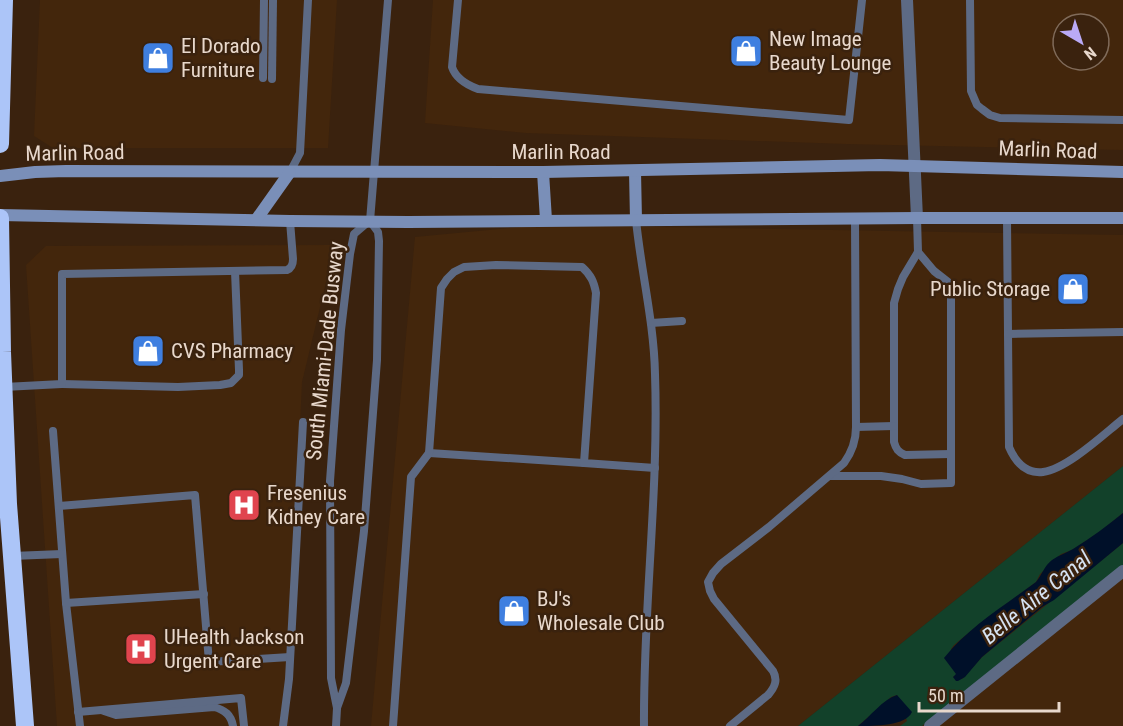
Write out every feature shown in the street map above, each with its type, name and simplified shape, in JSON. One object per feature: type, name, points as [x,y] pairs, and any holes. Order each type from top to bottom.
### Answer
[{"type":"highway","points":[[0,144],[4,0]]},
{"type":"highway","points":[[0,217],[4,387],[12,556],[25,726]]},
{"type":"street","points":[[907,0],[917,218]]},
{"type":"street","name":"Marlin Road","points":[[0,176],[66,171],[543,172],[880,165],[1123,172]]},
{"type":"street","points":[[635,171],[636,220]]},
{"type":"street","points":[[256,220],[290,172]]},
{"type":"street","points":[[543,172],[546,220]]},
{"type":"street","points":[[0,217],[290,221],[1123,218]]},
{"type":"street","points":[[930,726],[1123,571]]},
{"type":"lane","points":[[264,0],[268,79],[273,0]]},
{"type":"lane","points":[[290,172],[300,153],[308,0]]},
{"type":"lane","name":"South Miami-Dade Busway","points":[[337,708],[346,683],[364,531],[377,360],[379,241],[378,232],[370,221],[388,0]]},
{"type":"lane","points":[[458,0],[452,67],[462,81],[478,90],[849,120],[862,0]]},
{"type":"lane","points":[[970,0],[971,91],[977,105],[982,109],[990,115],[1010,119],[1123,120]]},
{"type":"lane","points":[[917,218],[918,252],[903,278],[894,303],[894,442],[900,453],[905,455],[951,454]]},
{"type":"lane","points":[[730,726],[768,695],[773,690],[776,681],[775,675],[714,599],[708,582],[721,564],[830,476],[849,456],[856,438],[855,219]]},
{"type":"lane","points":[[1008,219],[1009,447],[1013,457],[1022,467],[1030,471],[1042,472],[1054,469],[1079,455],[1123,418]]},
{"type":"lane","points":[[636,220],[651,323],[655,371],[655,468],[648,588],[644,726]]},
{"type":"lane","points":[[62,384],[62,274],[287,270],[293,264],[290,221]]},
{"type":"lane","name":"South Miami-Dade Busway","points":[[336,726],[337,708],[331,678],[330,481],[341,330],[350,254],[354,234],[370,221]]},
{"type":"lane","points":[[830,476],[881,476],[921,484],[951,483],[951,289],[948,282],[934,271],[918,252]]},
{"type":"lane","points":[[393,726],[411,477],[429,453],[441,288],[454,272],[464,267],[496,265],[582,267],[592,278],[596,293],[584,463]]},
{"type":"lane","points":[[4,387],[62,384],[178,387],[231,383],[239,375],[235,271]]},
{"type":"lane","points":[[651,323],[682,321]]},
{"type":"lane","points":[[1008,334],[1123,332]]},
{"type":"lane","points":[[283,726],[290,657],[303,422]]},
{"type":"lane","points":[[856,427],[894,426]]},
{"type":"lane","points":[[53,430],[66,603],[80,726]]},
{"type":"lane","points":[[429,453],[655,468]]},
{"type":"lane","points":[[59,506],[195,495],[209,662],[290,657]]},
{"type":"lane","points":[[12,556],[62,554]]},
{"type":"lane","points":[[66,603],[204,594]]},
{"type":"lane","points":[[78,712],[241,698],[244,726]]},
{"type":"lane","points":[[102,710],[116,715],[214,707],[229,715],[233,726]]},
{"type":"shaded area","points":[[40,0],[337,0],[328,148],[53,148],[34,136]]},
{"type":"shaded area","points":[[433,0],[1123,0],[1123,150],[846,144],[526,133],[425,123]]},
{"type":"shaded area","points":[[541,225],[1123,235],[1123,466],[798,726],[371,726],[415,237]]},
{"type":"shaded area","points":[[335,245],[302,382],[290,642],[289,726],[57,726],[26,265],[46,246]]},
{"type":"shaded area","points":[[1123,566],[1123,726],[922,726]]},
{"type":"green space","points":[[1123,466],[1123,513],[1101,531],[1072,550],[1061,554],[1040,574],[1036,582],[954,645],[951,649],[957,674],[953,677],[962,679],[982,657],[1123,543],[1123,566],[922,726],[900,726],[907,721],[897,695],[891,697],[858,726],[798,726]]},
{"type":"water","name":"Belle Aire Canal","points":[[1123,513],[1123,543],[982,657],[965,677],[956,681],[953,677],[956,674],[944,658],[964,636],[1036,582],[1052,560],[1086,541]]},
{"type":"water","points":[[897,695],[912,712],[909,717],[897,723],[858,726],[881,704]]},
{"type":"place","name":"New Image Beauty Lounge","points":[[746,51]]},
{"type":"place","name":"El Dorado Furniture","points":[[158,58]]},
{"type":"place","name":"Public Storage","points":[[1073,289]]},
{"type":"place","name":"CVS Pharmacy","points":[[148,351]]},
{"type":"place","name":"Fresenius Kidney Care","points":[[244,505]]},
{"type":"place","name":"BJ's Wholesale Club","points":[[514,611]]},
{"type":"place","name":"UHealth Jackson Urgent Care","points":[[141,649]]}]
